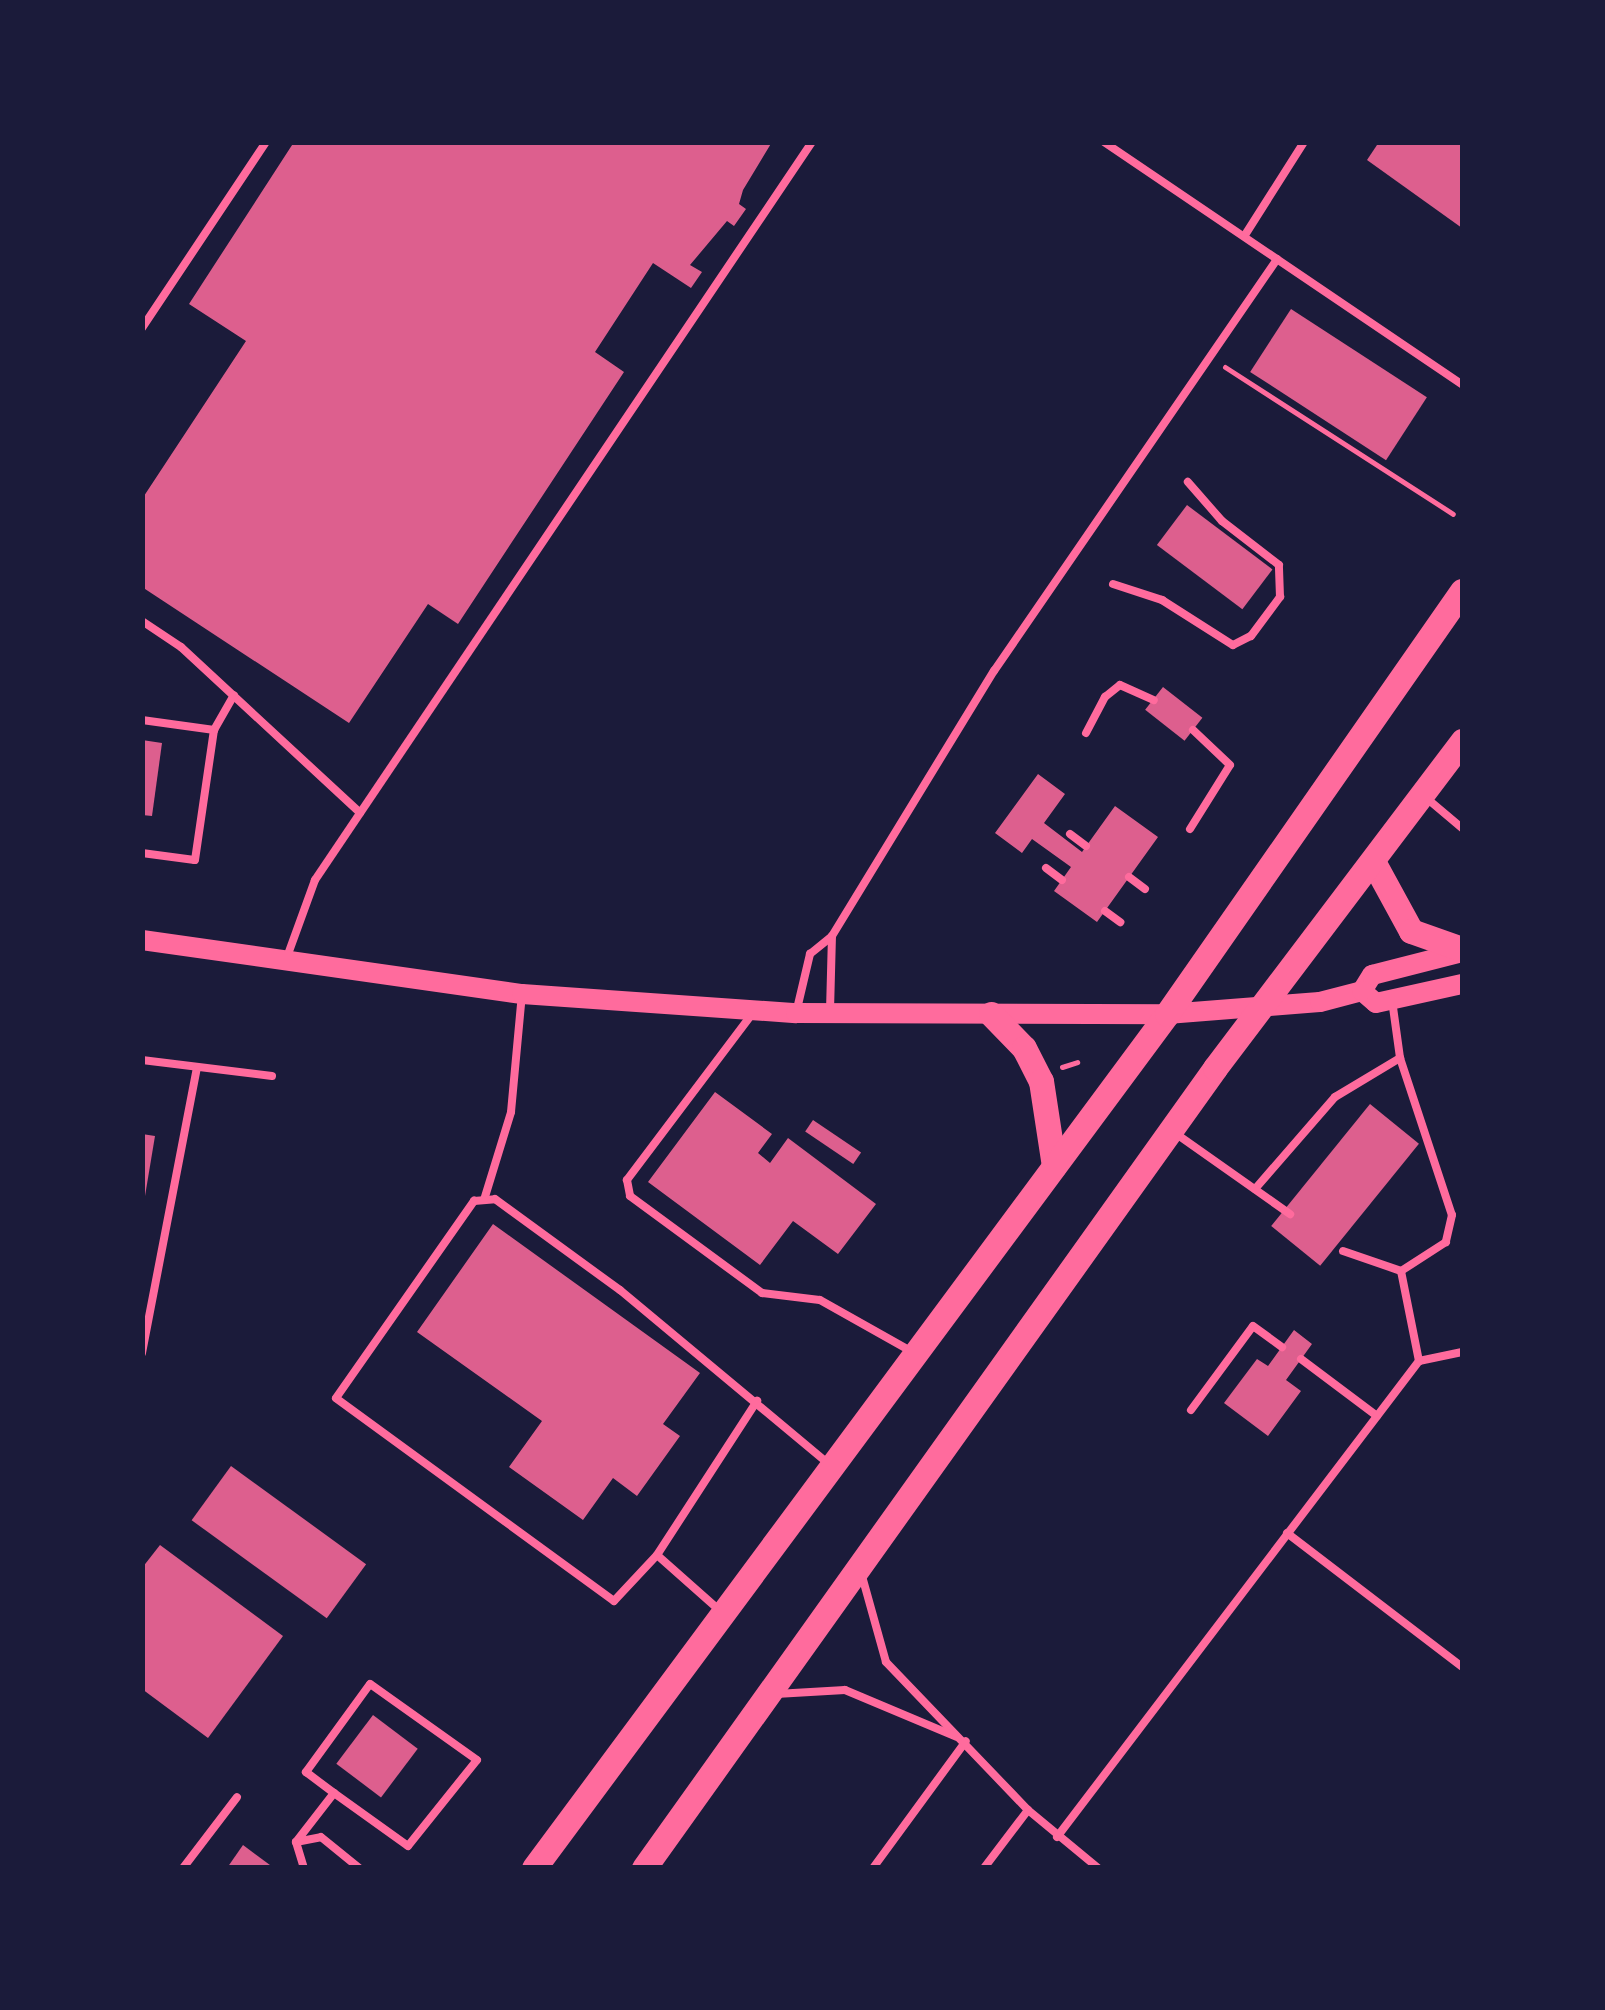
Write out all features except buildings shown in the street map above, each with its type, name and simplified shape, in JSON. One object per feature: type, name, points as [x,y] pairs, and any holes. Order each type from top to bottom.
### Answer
[{"type":"main road","points":[[534,1868],[1167,1014],[1462,590]]},
{"type":"main road","points":[[644,1868],[1171,1130],[1262,1005],[1375,865],[1462,741]]},
{"type":"main road","points":[[1375,865],[1412,931],[1462,951]]},
{"type":"main road","points":[[142,940],[522,994],[796,1013],[1167,1014],[1362,991],[1376,1003],[1462,984]]},
{"type":"main road","points":[[1362,991],[1372,974],[1462,951]]},
{"type":"main road","points":[[991,1014],[1024,1048],[1041,1081],[1054,1166]]},
{"type":"lane","points":[[142,328],[266,142]]},
{"type":"lane","points":[[285,961],[315,880],[812,142]]},
{"type":"lane","points":[[1104,142],[1462,384]]},
{"type":"lane","points":[[1245,236],[1304,142]]},
{"type":"lane","points":[[796,1013],[810,954],[832,936],[994,671],[1277,260]]},
{"type":"lane","points":[[1113,584],[1162,600],[1233,645],[1252,636],[1284,585],[1280,564],[1222,521],[1188,482]]},
{"type":"lane","points":[[142,622],[234,695],[360,813]]},
{"type":"lane","points":[[1086,733],[1105,697],[1120,685],[1154,700]]},
{"type":"lane","points":[[142,853],[195,860],[214,730],[234,695]]},
{"type":"lane","points":[[142,720],[214,730]]},
{"type":"lane","points":[[1190,829],[1230,765],[1193,730]]},
{"type":"lane","points":[[1424,796],[1462,828]]},
{"type":"lane","points":[[1070,834],[1086,846]]},
{"type":"lane","points":[[1046,868],[1062,880]]},
{"type":"lane","points":[[1130,877],[1145,888]]},
{"type":"lane","points":[[1105,911],[1120,922]]},
{"type":"lane","points":[[830,1013],[832,936]]},
{"type":"lane","points":[[484,1200],[511,1112],[522,994]]},
{"type":"lane","points":[[1392,1000],[1400,1058],[1452,1215],[1446,1242],[1401,1271]]},
{"type":"lane","points":[[754,1011],[627,1180],[630,1196],[762,1294],[820,1300],[915,1354]]},
{"type":"lane","points":[[1255,1189],[1336,1097],[1400,1058]]},
{"type":"lane","points":[[142,1060],[272,1076]]},
{"type":"lane","points":[[142,1353],[197,1067]]},
{"type":"lane","points":[[1171,1130],[1290,1214]]},
{"type":"lane","points":[[756,1401],[657,1555],[614,1601],[336,1398],[474,1201],[495,1199],[620,1290],[756,1401],[832,1466]]},
{"type":"lane","points":[[1343,1252],[1401,1271]]},
{"type":"lane","points":[[1401,1271],[1419,1360]]},
{"type":"lane","points":[[1191,1410],[1253,1326],[1282,1347]]},
{"type":"lane","points":[[1057,1837],[1419,1360],[1462,1352]]},
{"type":"lane","points":[[1301,1359],[1377,1416]]},
{"type":"lane","points":[[1287,1533],[1462,1667]]},
{"type":"lane","points":[[657,1555],[723,1613]]},
{"type":"lane","points":[[859,1566],[886,1662],[966,1741],[1028,1810],[1098,1868]]},
{"type":"lane","points":[[370,1684],[477,1760],[408,1846],[334,1793],[306,1772],[370,1684]]},
{"type":"lane","points":[[769,1695],[845,1690],[898,1707],[966,1741]]},
{"type":"lane","points":[[873,1868],[966,1741]]},
{"type":"lane","points":[[296,1842],[334,1793]]},
{"type":"lane","points":[[184,1868],[237,1798]]},
{"type":"lane","points":[[984,1868],[1028,1810]]},
{"type":"lane","points":[[296,1842],[321,1837],[360,1868]]},
{"type":"lane","points":[[296,1842],[304,1868]]},
{"type":"path","points":[[1210,357],[1453,514]]},
{"type":"path","points":[[1062,1067],[1075,1062],[1078,1053]]}]
